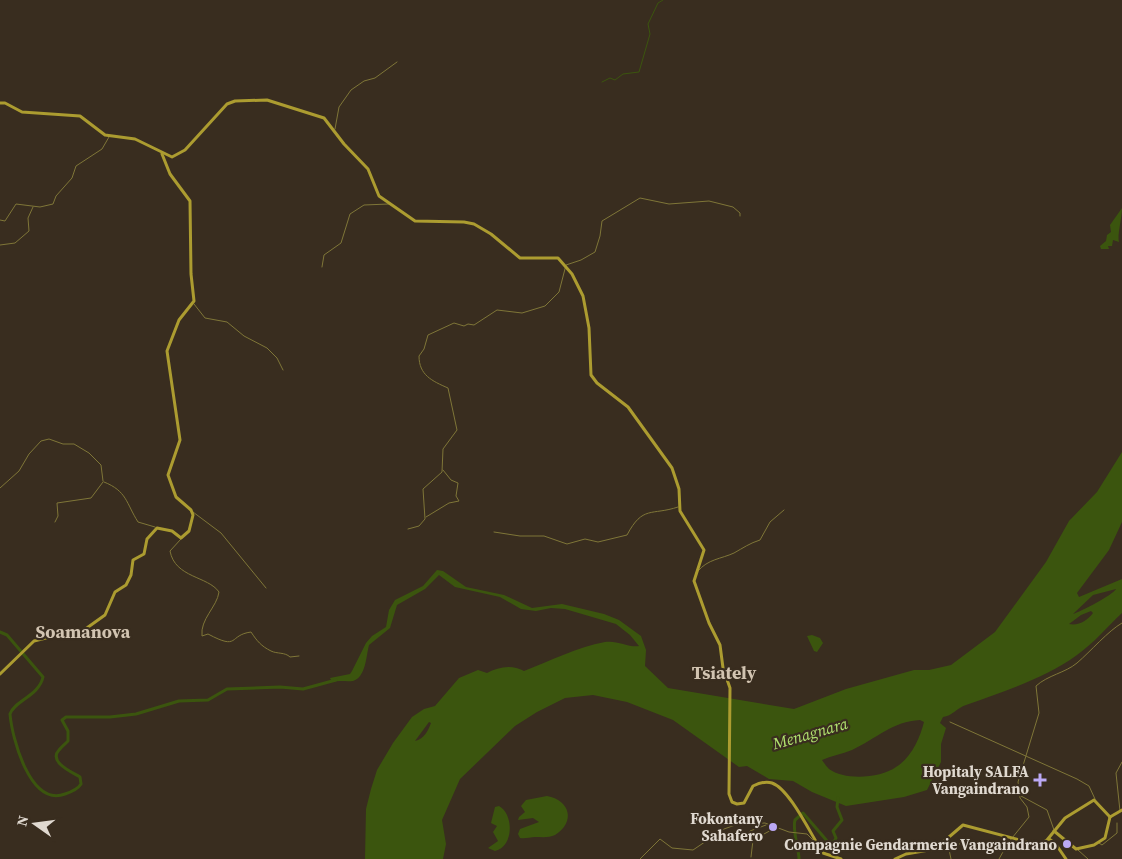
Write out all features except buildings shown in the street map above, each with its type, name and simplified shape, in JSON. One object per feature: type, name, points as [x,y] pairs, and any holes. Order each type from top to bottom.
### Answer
[{"type":"main road","points":[[0,103],[5,103],[22,112],[80,116],[99,132],[134,139],[162,154],[172,157],[180,154],[204,131],[224,106],[235,101],[267,100],[313,113],[324,118],[344,144],[364,163],[371,172],[379,196],[418,222],[464,222],[474,224],[491,234],[520,258],[532,260],[558,258],[566,265],[580,289],[585,305],[589,328],[591,375],[597,383],[628,407],[672,468],[677,477],[679,507],[704,550],[694,581],[709,623],[720,645],[723,668],[729,683],[730,788],[732,802],[741,804],[748,799],[753,786],[763,782],[772,783],[799,812],[816,843],[826,855],[841,859]]},
{"type":"main road","points":[[0,674],[19,653],[34,641],[79,634],[105,615],[115,592],[126,585],[131,575],[133,560],[144,554],[149,536],[158,528],[172,531],[181,538],[189,532],[193,515],[191,510],[176,497],[168,475],[180,440],[175,416],[175,396],[167,364],[167,351],[179,320],[194,304],[190,201],[170,174],[162,154]]},
{"type":"main road","points":[[895,859],[931,851],[965,825],[996,835],[1013,837],[1035,845],[1049,839],[1065,818],[1095,800],[1110,817]]},
{"type":"main road","points":[[1054,831],[1077,849],[1098,843],[1106,836],[1110,817],[1121,811]]},
{"type":"main road","points":[[1055,843],[1061,836]]},
{"type":"main road","points":[[1049,839],[1055,843],[1065,859]]},
{"type":"street","points":[[334,130],[339,107],[352,90],[364,81],[375,78],[397,62]]},
{"type":"street","points":[[0,220],[5,221],[16,204],[33,206],[53,204],[56,196],[72,178],[76,166],[102,149],[110,135]]},
{"type":"street","points":[[408,529],[419,526],[425,518],[450,503],[458,501],[456,496],[458,483],[451,480],[443,470],[443,449],[453,437],[456,427],[448,388],[428,378],[421,369],[419,356],[424,349],[428,335],[454,323],[464,326],[476,324],[497,310],[522,313],[542,308],[559,292],[566,265],[581,260],[595,252],[602,220],[640,198],[669,204],[709,201],[733,207],[740,213],[740,216]]},
{"type":"street","points":[[322,267],[324,255],[341,243],[350,214],[367,204],[390,205]]},
{"type":"street","points":[[0,245],[10,246],[29,231],[28,218],[33,206]]},
{"type":"street","points":[[194,304],[205,318],[227,322],[244,336],[267,348],[277,358],[283,370]]},
{"type":"street","points":[[0,488],[19,471],[29,454],[40,441],[49,439],[74,444],[89,453],[102,465],[103,482]]},
{"type":"street","points":[[425,518],[423,489],[443,470]]},
{"type":"street","points":[[55,522],[58,516],[55,506],[57,502],[91,498],[96,488],[103,482]]},
{"type":"street","points":[[103,482],[111,484],[124,494],[138,522],[158,528]]},
{"type":"street","points":[[494,532],[520,536],[544,536],[567,544],[585,539],[598,542],[627,535],[632,524],[647,512],[666,511],[679,507]]},
{"type":"street","points":[[191,510],[221,533],[266,588]]},
{"type":"street","points":[[694,581],[706,563],[732,554],[747,544],[760,540],[770,522],[784,510]]},
{"type":"street","points":[[181,538],[170,551],[174,562],[193,577],[215,587],[219,592],[219,598],[206,615],[202,636],[208,634],[225,642],[235,641],[241,635],[250,632],[257,642],[272,652],[287,654],[293,658],[300,656]]},
{"type":"street","points":[[999,859],[1029,817],[1027,807],[1020,795],[1018,782],[1039,712],[1036,686],[1047,677],[1077,663],[1104,640],[1114,628],[1122,623]]},
{"type":"street","points":[[950,722],[1089,786],[1095,800]]},
{"type":"street","points":[[1121,811],[1116,773],[1122,762]]},
{"type":"street","points":[[1020,795],[1047,810],[1054,831]]},
{"type":"street","points":[[1098,843],[1102,845],[1117,834],[1116,823]]},
{"type":"street","points":[[640,859],[660,839],[672,848],[692,850],[733,824],[768,824],[793,832],[807,834],[816,843]]},
{"type":"street","points":[[747,835],[750,831],[768,824]]},
{"type":"street","points":[[751,857],[753,840],[776,827]]},
{"type":"street","points":[[946,838],[951,859]]},
{"type":"street","points":[[931,851],[948,849],[966,841]]},
{"type":"street","points":[[1077,849],[1088,859]]},
{"type":"water","points":[[1122,208],[1119,242],[1113,240],[1112,246],[1108,246],[1109,249],[1101,249],[1100,246],[1106,241],[1107,235],[1111,232],[1110,225]]},
{"type":"water","name":"Menagnara","points":[[1122,452],[1122,522],[1109,550],[1077,593],[1079,597],[1122,579],[1122,613],[1077,655],[1051,671],[966,705],[943,717],[940,723],[946,728],[941,744],[941,762],[927,790],[904,797],[846,806],[812,792],[793,781],[769,779],[747,766],[739,767],[673,720],[627,702],[593,695],[565,698],[515,726],[460,779],[442,820],[446,844],[443,859],[365,859],[366,809],[377,770],[393,743],[412,717],[424,709],[435,706],[459,678],[478,670],[487,673],[496,669],[510,667],[524,671],[574,651],[605,642],[639,646],[630,635],[616,624],[565,609],[551,608],[536,611],[521,609],[500,597],[455,587],[439,575],[425,589],[397,605],[390,628],[369,645],[363,671],[357,679],[353,681],[332,682],[330,678],[350,674],[366,643],[372,636],[386,627],[389,610],[395,600],[423,586],[437,570],[443,571],[466,587],[504,595],[532,608],[562,604],[604,614],[619,620],[641,636],[646,650],[645,666],[668,688],[794,709],[846,689],[914,670],[929,670],[951,665],[995,632],[1046,562],[1069,521],[1097,492]],"holes":[[[1116,589],[1103,599],[1073,614],[1093,595]],[[1091,611],[1093,613],[1083,622],[1069,624],[1081,615]],[[920,720],[924,722],[920,735],[906,758],[889,771],[872,776],[853,777],[836,773],[829,769],[822,760],[852,750],[893,727],[910,721]],[[429,722],[431,723],[423,737],[415,741]]]},
{"type":"water","points":[[812,635],[820,638],[823,643],[817,652],[814,651],[807,636]]},
{"type":"water","points":[[547,796],[555,798],[565,807],[568,812],[566,824],[562,830],[553,836],[520,838],[518,834],[520,829],[539,822],[533,818],[518,820],[525,812],[521,806],[526,800]]},
{"type":"water","points":[[499,806],[507,816],[510,830],[506,843],[495,851],[488,848],[498,841],[493,832],[497,826],[491,823],[495,807]]},
{"type":"waterway","points":[[602,82],[610,78],[615,80],[623,74],[639,72],[650,34],[648,24],[658,3],[663,0]]},
{"type":"waterway","points":[[0,632],[7,635],[43,677],[37,689],[16,705],[10,714],[19,753],[25,768],[33,781],[42,790],[53,795],[65,794],[76,789],[81,784],[80,777],[62,766],[57,759],[56,754],[68,741],[68,731],[62,720],[66,717],[110,717],[136,714],[179,701],[208,700],[227,689],[280,687],[303,689],[336,680]]},
{"type":"waterway","points":[[799,859],[794,829],[795,820],[803,813],[828,842],[834,842],[836,838],[833,831],[842,820],[837,807],[838,798]]},
{"type":"place","name":"Hopitaly SALFA Vangaindrano","points":[[1040,780]]},
{"type":"place","name":"Fokontany Sahafero","points":[[773,827]]},
{"type":"place","name":"Compagnie Gendarmerie Vangaindrano","points":[[1067,844]]},
{"type":"district","name":"Soamanova","points":[[83,631]]},
{"type":"district","name":"Tsiately","points":[[724,672]]}]
